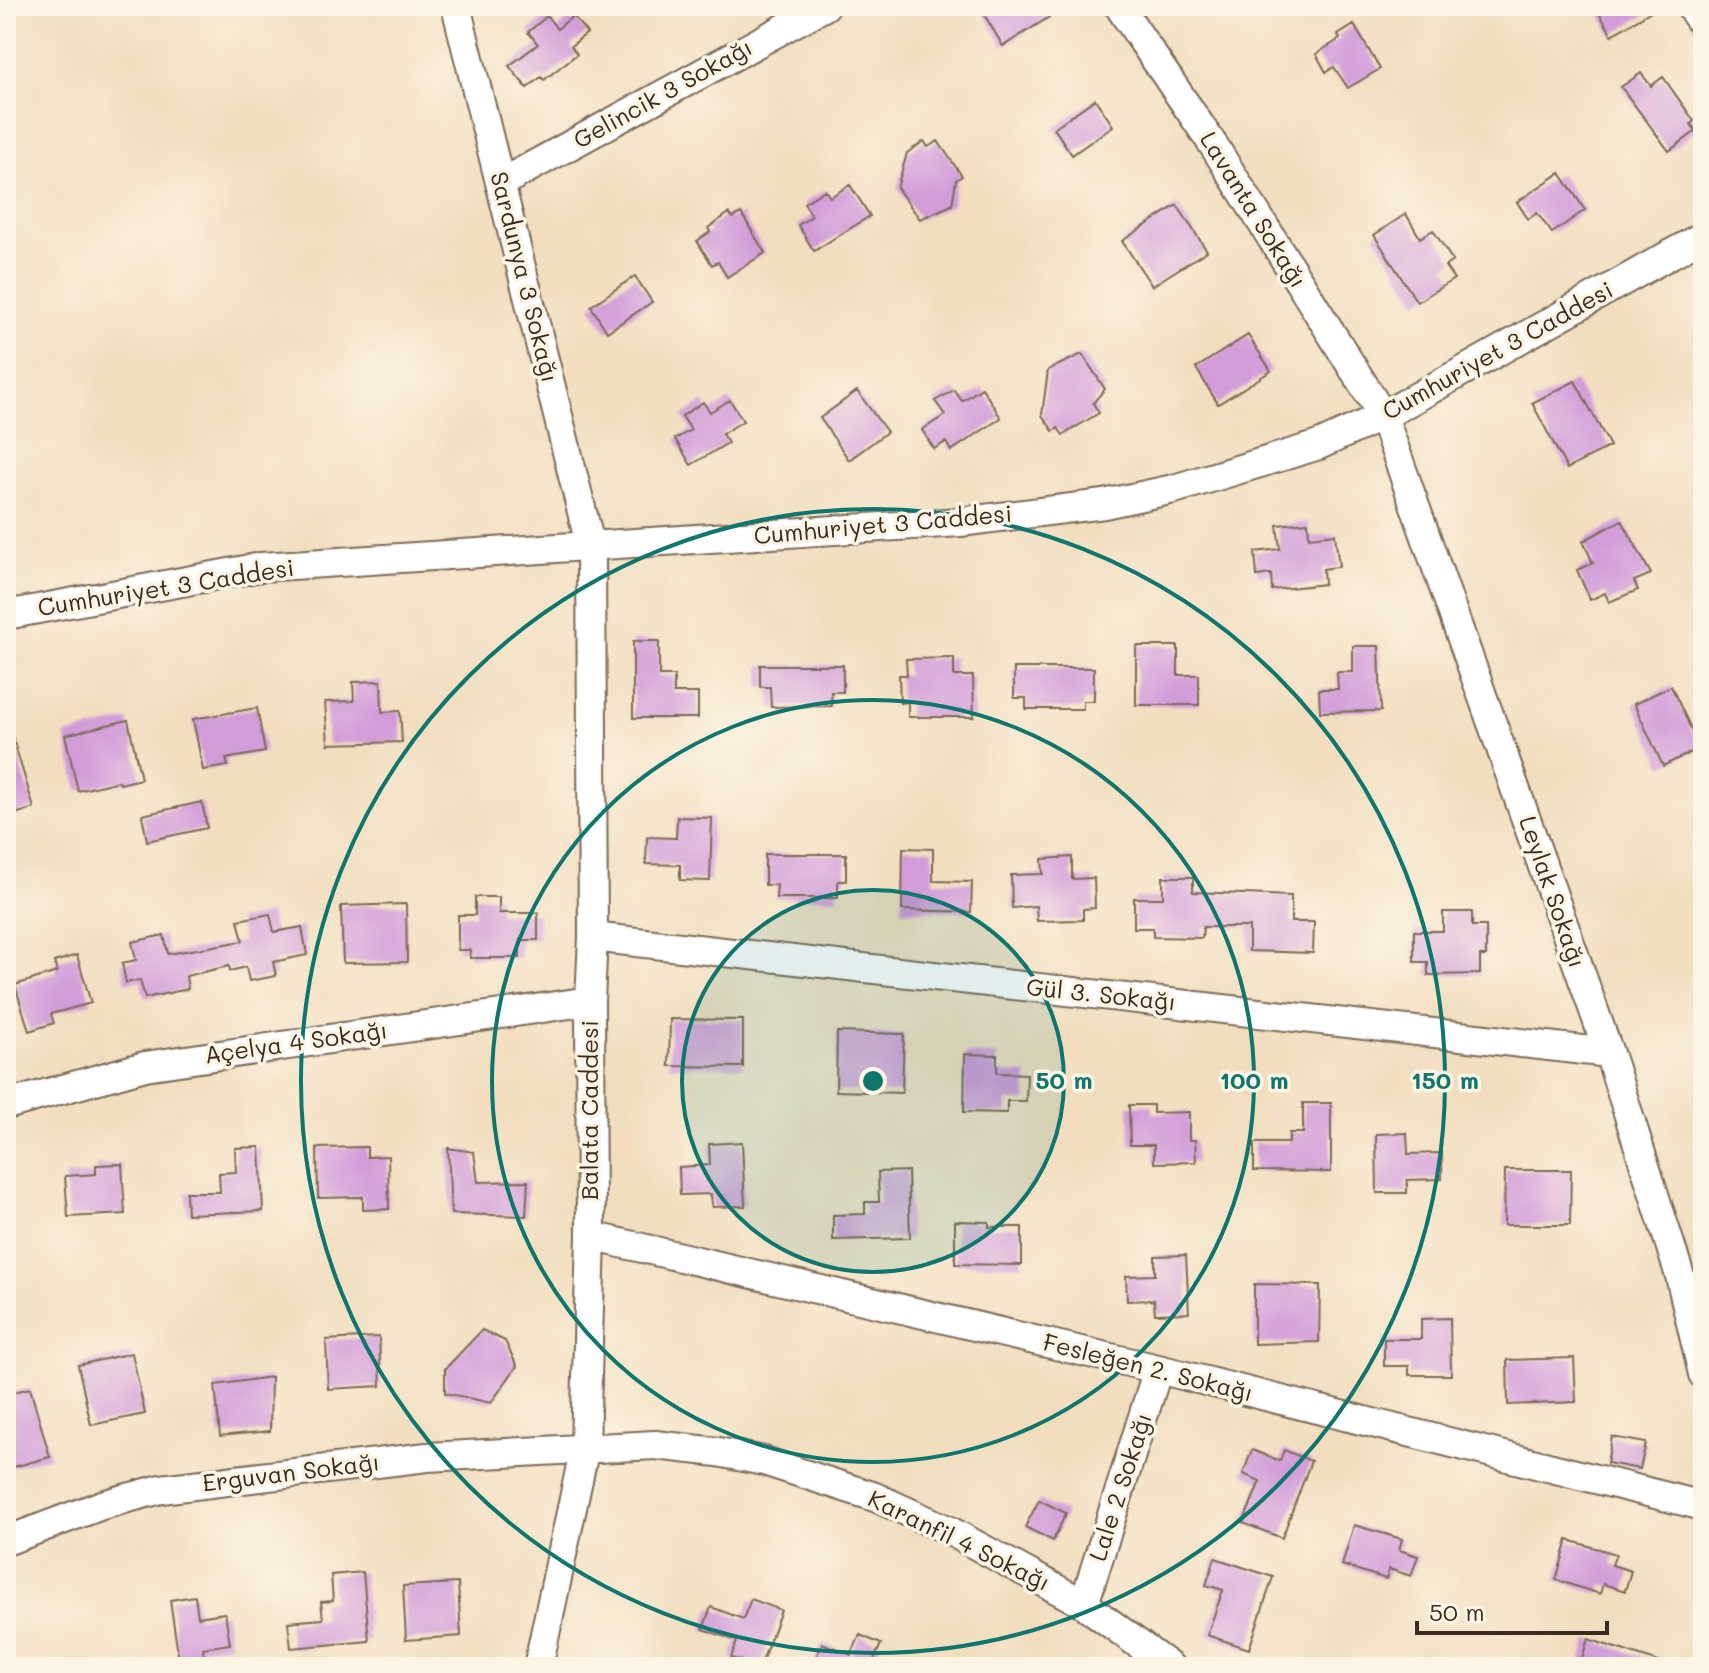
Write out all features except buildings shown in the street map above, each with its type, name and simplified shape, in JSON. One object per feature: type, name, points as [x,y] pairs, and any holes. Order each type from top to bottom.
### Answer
[{"type":"street","name":"Sardunya 3 Sokağı","points":[[456,6],[591,548]]},
{"type":"street","name":"Gelincik 3 Sokağı","points":[[501,183],[825,6]]},
{"type":"street","name":"Lavanta Sokağı","points":[[1119,6],[1214,146],[1383,416]]},
{"type":"street","points":[[1690,6],[1703,25]]},
{"type":"street","name":"Cumhuriyet 3 Caddesi","points":[[6,615],[261,567],[960,522],[1104,504],[1174,489],[1319,445],[1383,416],[1703,236]]},
{"type":"street","name":"Leylak Sokağı","points":[[1383,416],[1609,1053],[1680,1276],[1703,1374]]},
{"type":"street","name":"Balata Caddesi","points":[[538,1667],[585,1447],[591,1236],[590,1001],[593,937],[591,548]]},
{"type":"street","name":"Gül 3. Sokağı","points":[[593,937],[1609,1053]]},
{"type":"street","name":"Açelya 4 Sokağı","points":[[6,1105],[145,1066],[590,1001]]},
{"type":"street","name":"Fesleğen 2. Sokağı","points":[[591,1236],[1158,1369],[1703,1506]]},
{"type":"street","name":"Lale 2 Sokağı","points":[[1084,1604],[1158,1369]]},
{"type":"street","name":"Karanfil 4 Sokağı","points":[[585,1447],[655,1445],[718,1452],[801,1472],[875,1497],[950,1531],[1084,1604],[1170,1667]]},
{"type":"street","name":"Erguvan Sokağı","points":[[6,1541],[102,1505],[161,1489],[427,1457],[585,1447]]}]
